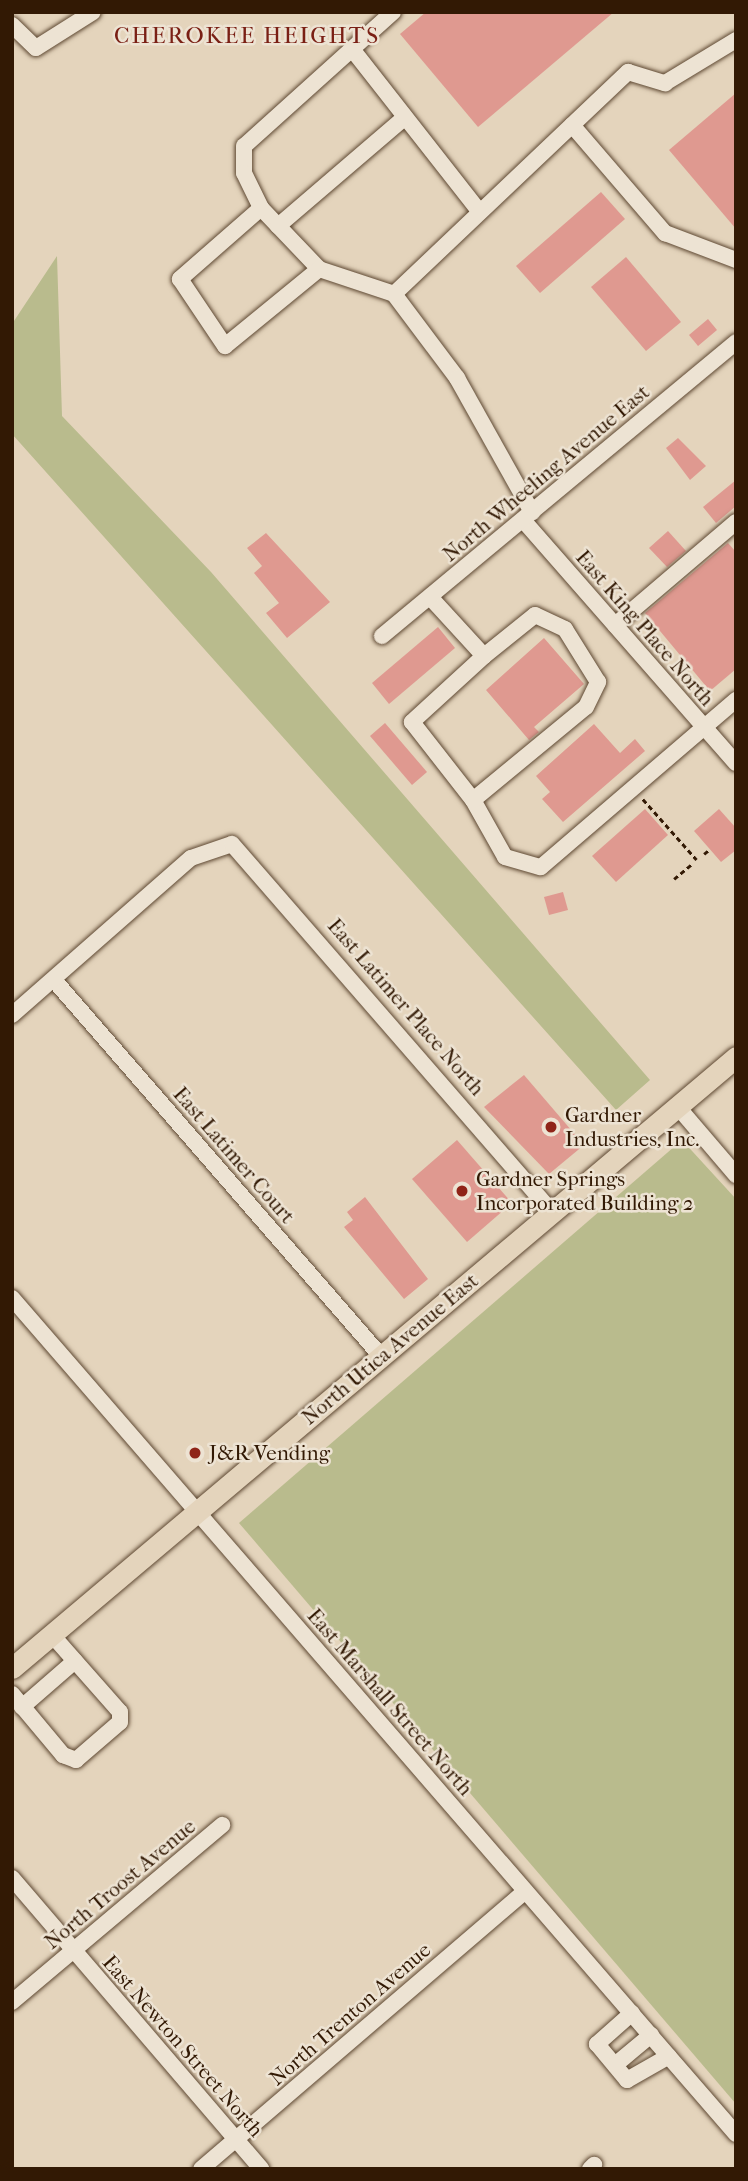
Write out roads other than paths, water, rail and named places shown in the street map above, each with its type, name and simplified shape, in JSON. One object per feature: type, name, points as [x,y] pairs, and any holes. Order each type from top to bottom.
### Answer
[{"type":"main road","name":"North Utica Avenue East","points":[[12,1668],[736,1056]]},
{"type":"street","points":[[12,25],[36,48],[93,12]]},
{"type":"street","points":[[393,12],[244,146],[244,173],[261,208],[319,269],[394,294],[628,72],[665,83],[736,40]]},
{"type":"street","points":[[352,49],[480,212]]},
{"type":"street","points":[[278,226],[405,117]]},
{"type":"street","points":[[572,125],[665,233],[736,260]]},
{"type":"street","points":[[261,208],[180,279],[225,345],[319,269]]},
{"type":"street","name":"East King Place North","points":[[394,294],[457,378],[527,516],[615,625],[736,764]]},
{"type":"street","name":"North Wheeling Avenue East","points":[[382,636],[735,344]]},
{"type":"street","points":[[615,625],[736,522]]},
{"type":"street","points":[[430,597],[484,656]]},
{"type":"street","points":[[473,800],[586,707],[598,682],[565,629],[535,615],[484,656],[412,722],[473,800],[505,857],[541,867],[703,725],[736,700]]},
{"type":"street","name":"East Latimer Place North","points":[[54,980],[191,858],[219,843],[244,851],[552,1212]]},
{"type":"street","points":[[12,1015],[54,980]]},
{"type":"street","name":"East Latimer Court","points":[[54,980],[382,1357]]},
{"type":"street","points":[[677,1106],[736,1175]]},
{"type":"street","name":"East Marshall Street North","points":[[12,1298],[736,2134]]},
{"type":"street","points":[[52,1634],[120,1712],[120,1722],[76,1760],[63,1755],[17,1701],[75,1661]]},
{"type":"street","name":"North Troost Avenue","points":[[12,2002],[222,1825]]},
{"type":"street","name":"East Newton Street North","points":[[12,1878],[261,2169]]},
{"type":"street","name":"North Trenton Avenue","points":[[201,2169],[525,1891]]},
{"type":"street","points":[[632,2013],[597,2043],[615,2066],[633,2081],[669,2056]]},
{"type":"street","points":[[615,2066],[651,2035]]},
{"type":"place","name":"Gardner Industries, Inc.","points":[[551,1127]]},
{"type":"place","name":"Gardner Springs Incorporated Building 2","points":[[462,1191]]},
{"type":"place","name":"J&R Vending","points":[[195,1453]]},
{"type":"district","name":"CHEROKEE HEIGHTS","points":[[247,36]]}]
